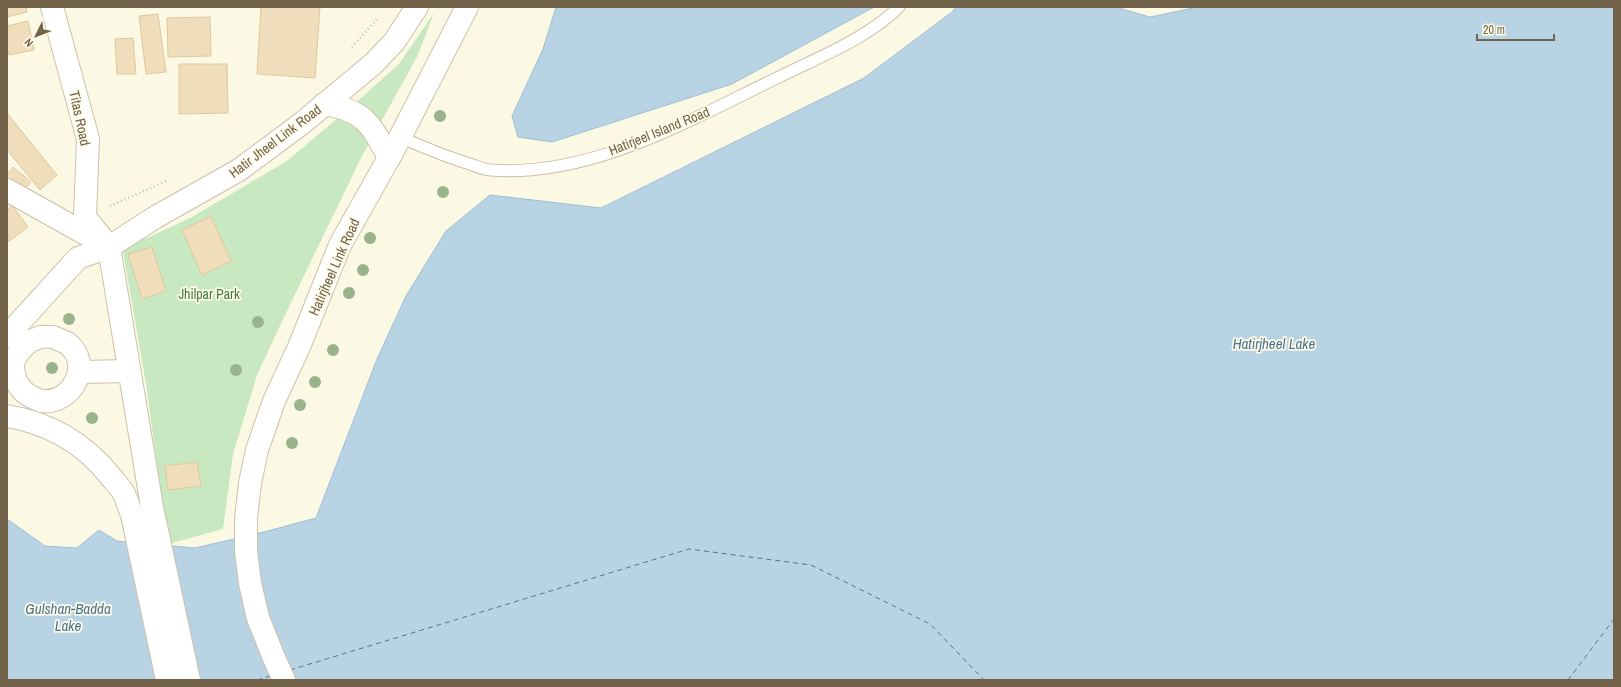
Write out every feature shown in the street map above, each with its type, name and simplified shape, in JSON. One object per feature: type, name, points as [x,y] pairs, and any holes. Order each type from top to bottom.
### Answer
[{"type":"street","name":"Titas Road","points":[[52,7],[88,139],[85,217]]},
{"type":"street","name":"Hatir Jheel Link Road","points":[[16,336],[78,258],[109,246],[154,218],[239,170],[301,124],[373,64],[394,42],[417,7]]},
{"type":"street","points":[[447,47],[453,7]]},
{"type":"street","name":"Hatirjheel Link Road","points":[[284,680],[258,618],[250,583],[246,551],[246,519],[250,483],[257,450],[274,401],[299,347],[340,245],[389,158],[467,7]]},
{"type":"street","points":[[324,104],[340,107],[357,113],[375,132],[389,158]]},
{"type":"street","points":[[7,190],[109,246]]},
{"type":"street","points":[[85,217],[109,246],[129,371],[144,504],[167,680]]},
{"type":"street","points":[[16,336],[38,338],[53,337],[67,344],[77,356],[80,372],[73,388],[61,397],[52,401],[40,401],[26,394],[16,380],[12,366],[17,354],[16,336]]},
{"type":"street","points":[[80,372],[129,371]]},
{"type":"street","points":[[34,423],[40,401]]},
{"type":"street","points":[[7,416],[49,428],[73,441],[100,463],[123,492],[144,504],[189,680]]},
{"type":"lane","name":"Hatirjeel Island Road","points":[[400,137],[441,155],[489,170],[522,171],[567,164],[627,147],[683,124],[856,38],[886,19],[899,7]]},
{"type":"path","points":[[350,50],[380,16]]},
{"type":"path","points":[[85,217],[168,180]]},
{"type":"green space","name":"Jhilpar Park","points":[[434,13],[417,57],[362,156],[257,375],[233,454],[223,529],[168,544],[146,384],[122,246],[147,238],[192,217],[287,161],[399,64]]},
{"type":"water","points":[[556,7],[874,7],[732,84],[552,142],[518,137],[512,116],[543,49]]},
{"type":"water","name":"Hatirjheel Lake","points":[[956,7],[1115,7],[1150,17],[1198,7],[1614,7],[1614,680],[7,680],[7,519],[45,546],[77,548],[99,530],[117,541],[195,548],[316,518],[377,359],[406,296],[446,231],[490,195],[601,208],[864,78],[952,12]]},
{"type":"building","points":[[7,7],[26,7],[27,12],[7,17]]},
{"type":"building","points":[[261,7],[320,7],[315,78],[257,74]]},
{"type":"building","points":[[158,14],[166,72],[146,74],[139,16]]},
{"type":"building","points":[[210,17],[211,56],[168,57],[167,18]]},
{"type":"building","points":[[28,21],[34,50],[9,55],[7,46],[7,26]]},
{"type":"building","points":[[133,38],[136,74],[117,74],[115,39]]},
{"type":"building","points":[[179,64],[227,64],[228,113],[179,114]]},
{"type":"building","points":[[7,113],[57,175],[40,190],[7,150]]},
{"type":"building","points":[[13,167],[31,182],[22,193],[7,180],[7,175]]},
{"type":"building","points":[[12,205],[28,227],[8,242],[7,210]]},
{"type":"building","points":[[211,216],[231,261],[202,275],[182,230]]},
{"type":"building","points":[[152,247],[166,291],[142,299],[128,254]]},
{"type":"building","points":[[197,462],[201,486],[168,490],[165,466]]},
{"type":"ferry route","points":[[290,670],[689,549],[811,565],[930,624],[984,680]]},
{"type":"ferry route","points":[[1568,680],[1614,619]]},
{"type":"ferry route","points":[[257,680],[270,676]]},
{"type":"water label","name":"Gulshan-Badda Lake","points":[[68,618]]}]
